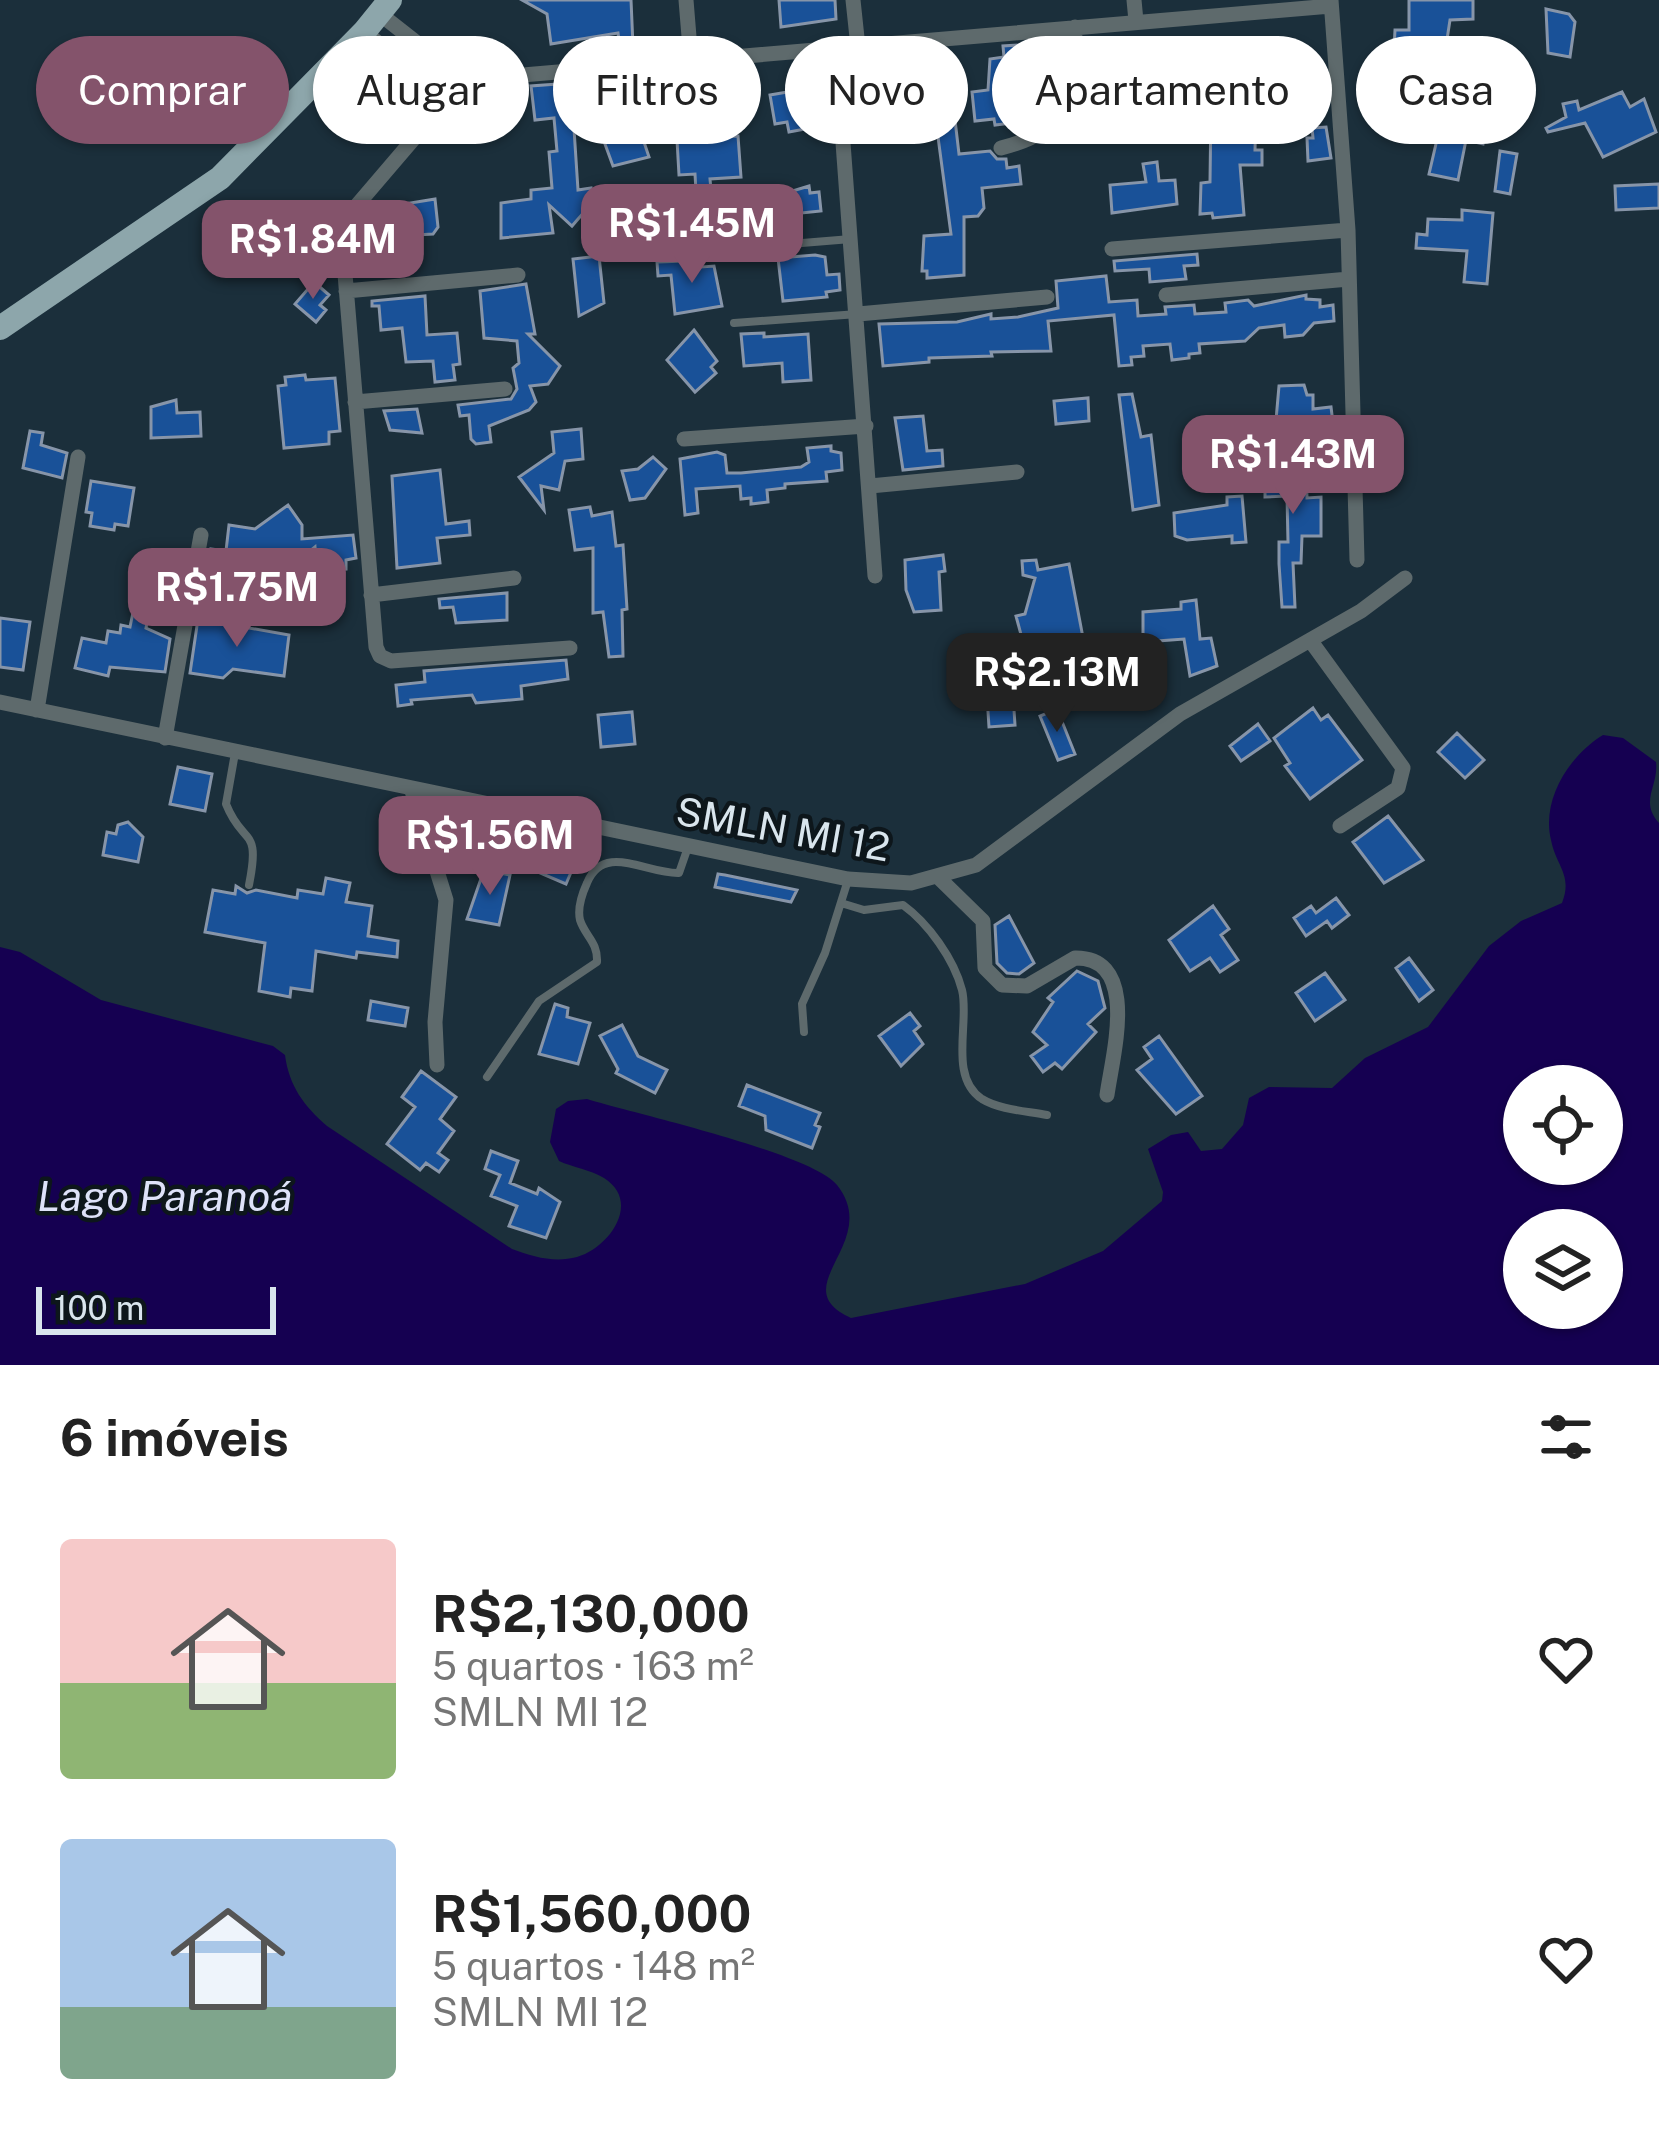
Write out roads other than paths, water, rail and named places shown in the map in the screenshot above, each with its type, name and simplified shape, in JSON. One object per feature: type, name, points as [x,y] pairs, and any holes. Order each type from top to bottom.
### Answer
[{"type":"main road","points":[[0,328],[220,178],[378,15]]},
{"type":"street","points":[[686,0],[689,36]]},
{"type":"street","points":[[854,0],[857,36]]},
{"type":"street","points":[[1134,0],[1136,21]]},
{"type":"street","points":[[968,36],[1258,5],[1331,3],[1348,230],[1357,560]]},
{"type":"street","points":[[378,15],[406,36]]},
{"type":"street","points":[[1001,148],[1049,130],[1065,108],[1072,89],[1075,27]]},
{"type":"street","points":[[408,144],[346,218],[342,238],[380,656],[392,661],[570,648]]},
{"type":"street","points":[[845,144],[875,576]]},
{"type":"street","points":[[1112,249],[1348,230]]},
{"type":"street","points":[[346,291],[518,275]]},
{"type":"street","points":[[1166,296],[1349,279]]},
{"type":"street","points":[[858,314],[1046,297]]},
{"type":"street","points":[[355,402],[505,389]]},
{"type":"street","points":[[684,439],[866,426]]},
{"type":"street","points":[[1221,452],[1352,441]]},
{"type":"street","points":[[38,710],[78,457]]},
{"type":"street","points":[[870,487],[1017,472]]},
{"type":"street","points":[[165,738],[201,535]]},
{"type":"street","points":[[371,595],[514,578]]},
{"type":"street","name":"SMLN MI 12","points":[[0,702],[848,879],[877,884],[940,879],[976,865],[1180,714],[1361,611],[1406,578]]},
{"type":"street","points":[[1310,640],[1403,769],[1398,788],[1340,826]]},
{"type":"street","points":[[412,791],[446,900],[434,1022],[437,1065]]},
{"type":"street","points":[[940,879],[983,921],[985,968],[1002,985],[1028,986],[1075,958],[1098,964],[1114,982],[1120,1001],[1107,1095]]},
{"type":"lane","points":[[717,250],[853,239]]},
{"type":"lane","points":[[734,323],[858,314]]},
{"type":"lane","points":[[235,753],[226,804],[253,838],[256,850],[249,885]]},
{"type":"lane","points":[[487,1077],[539,1001],[597,962],[595,942],[582,926],[579,910],[593,870],[604,861],[619,861],[679,872],[685,867],[688,846]]},
{"type":"lane","points":[[804,1032],[802,1004],[848,879]]},
{"type":"lane","points":[[841,903],[864,910],[903,905],[926,925],[964,995],[963,1061],[972,1087],[982,1098],[1047,1115]]},
{"type":"water","name":"Lago Paranoá","points":[[1603,735],[1623,738],[1656,762],[1650,800],[1659,823],[1659,1365],[0,1365],[0,947],[20,952],[101,1000],[273,1046],[285,1055],[299,1095],[327,1126],[512,1249],[528,1254],[561,1259],[589,1252],[610,1234],[621,1211],[615,1188],[604,1178],[559,1161],[550,1142],[556,1109],[568,1101],[587,1099],[794,1160],[837,1185],[848,1206],[849,1226],[826,1292],[832,1306],[851,1318],[1025,1284],[1103,1251],[1162,1201],[1148,1149],[1171,1135],[1188,1132],[1201,1151],[1222,1149],[1243,1125],[1249,1098],[1269,1087],[1332,1088],[1365,1058],[1428,1027],[1489,946],[1521,921],[1562,903],[1566,885],[1551,840],[1550,809],[1561,780],[1580,754]]}]
